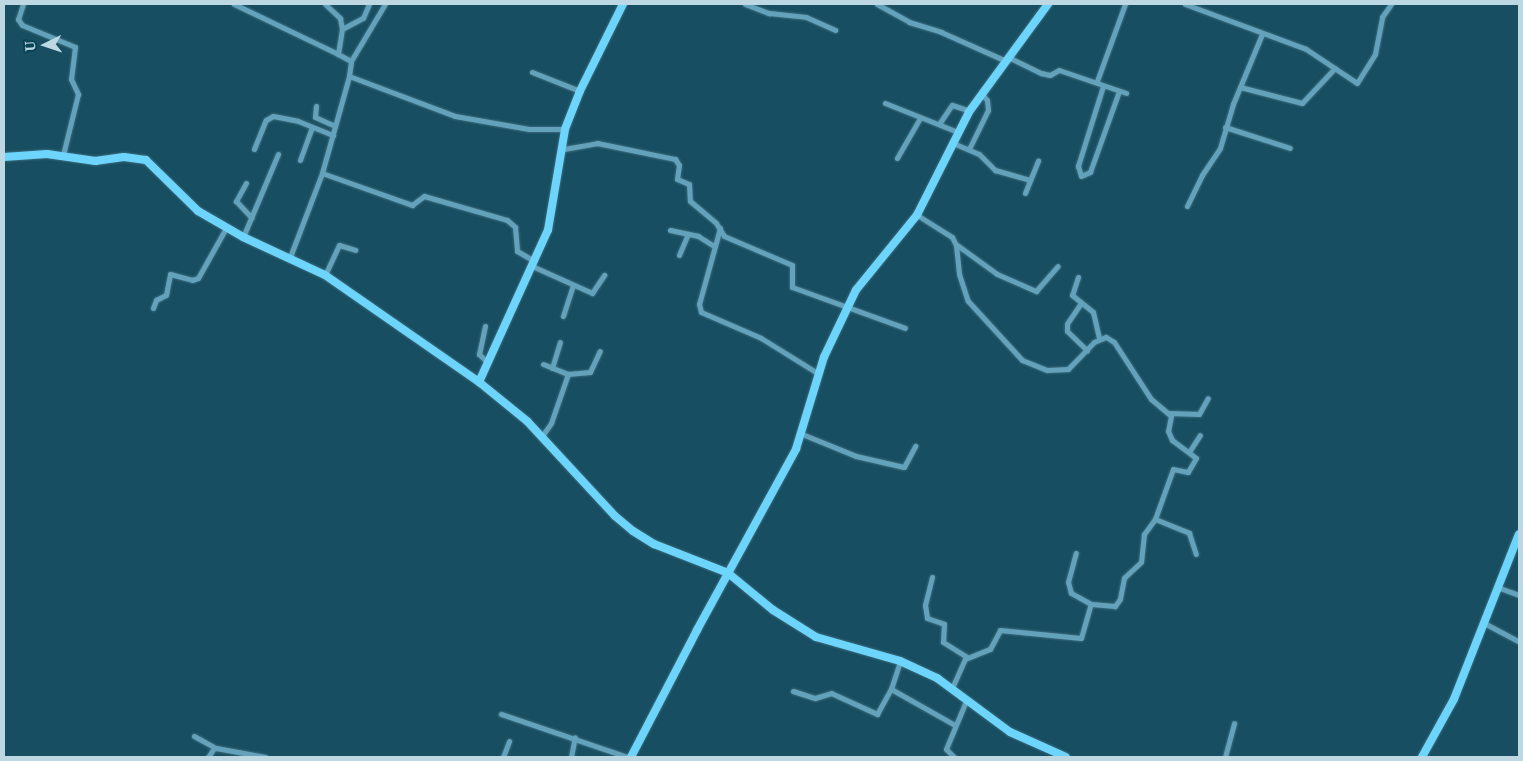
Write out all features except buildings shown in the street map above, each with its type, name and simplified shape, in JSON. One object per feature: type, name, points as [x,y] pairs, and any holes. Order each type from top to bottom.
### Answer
[{"type":"street","points":[[23,4],[18,19],[22,25],[75,47],[71,78],[78,94],[63,155]]},
{"type":"street","points":[[234,4],[351,61]]},
{"type":"street","points":[[325,4],[340,18],[342,29],[338,54]]},
{"type":"street","points":[[342,29],[363,18],[369,4]]},
{"type":"street","points":[[290,257],[322,172],[349,76],[351,61],[384,4]]},
{"type":"street","points":[[479,382],[548,230],[564,149],[565,129],[580,90],[623,4]]},
{"type":"street","points":[[745,4],[769,13],[806,17],[835,30]]},
{"type":"street","points":[[878,4],[909,22],[963,40],[1041,73],[1050,75],[1059,70],[1097,81],[1103,86],[1126,93]]},
{"type":"street","points":[[632,757],[802,434],[819,374],[846,309],[869,272],[917,216],[970,111],[1048,4]]},
{"type":"street","points":[[1097,81],[1125,4]]},
{"type":"street","points":[[1185,4],[1306,49],[1352,81],[1361,82],[1375,54],[1382,17],[1391,4]]},
{"type":"street","points":[[1187,206],[1202,174],[1216,155],[1240,87],[1262,34]]},
{"type":"street","points":[[1240,87],[1302,103],[1335,68]]},
{"type":"street","points":[[532,72],[580,90]]},
{"type":"street","points":[[349,76],[455,116],[529,129],[565,129]]},
{"type":"street","points":[[1103,86],[1078,166],[1081,176],[1090,172],[1119,91]]},
{"type":"street","points":[[969,149],[988,110],[987,100],[982,94]]},
{"type":"street","points":[[885,103],[958,132]]},
{"type":"street","points":[[939,124],[952,105],[970,111]]},
{"type":"street","points":[[316,106],[315,117],[335,126]]},
{"type":"street","points":[[254,149],[268,118],[298,121],[333,136]]},
{"type":"street","points":[[897,158],[920,118]]},
{"type":"street","points":[[300,160],[312,127]]},
{"type":"street","points":[[1225,127],[1290,148]]},
{"type":"street","points":[[564,149],[597,143],[675,159],[679,165],[677,179],[689,184],[690,201],[720,228],[724,236],[792,265],[792,287],[846,309],[905,328]]},
{"type":"street","points":[[953,143],[969,149],[995,170],[1030,180]]},
{"type":"street","points":[[4,157],[23,154],[63,155],[95,160],[124,157],[146,160],[198,211],[243,237],[290,257],[325,275],[479,382],[542,436],[614,516],[633,531],[654,544],[728,573],[773,610],[816,637],[900,661],[952,688],[966,701],[1010,732],[1066,757]]},
{"type":"street","points":[[243,237],[278,154]]},
{"type":"street","points":[[1025,193],[1038,160]]},
{"type":"street","points":[[322,172],[412,206],[424,196],[507,220],[515,227],[517,252],[533,264],[573,286],[592,293],[604,275]]},
{"type":"street","points":[[246,183],[236,201],[252,218]]},
{"type":"street","points":[[917,216],[945,232],[956,245],[997,274],[1036,291],[1058,266]]},
{"type":"street","points":[[153,308],[156,300],[166,295],[170,274],[192,280],[198,278],[226,228]]},
{"type":"street","points":[[720,228],[699,304],[701,312],[761,338],[819,374]]},
{"type":"street","points":[[670,230],[688,234],[714,246]]},
{"type":"street","points":[[680,255],[688,234]]},
{"type":"street","points":[[325,275],[339,245],[355,250]]},
{"type":"street","points":[[956,245],[959,274],[968,301],[998,330],[1022,360],[1033,367],[1058,371],[1068,369],[1099,338]]},
{"type":"street","points":[[1078,277],[1072,293],[1093,312],[1099,338]]},
{"type":"street","points":[[563,316],[573,286]]},
{"type":"street","points":[[1081,303],[1067,324],[1067,331],[1087,350]]},
{"type":"street","points":[[485,326],[479,354],[488,364]]},
{"type":"street","points":[[1076,553],[1068,586],[1071,593],[1091,604],[1112,607],[1120,599],[1122,582],[1138,568],[1143,554],[1144,534],[1155,519],[1173,469],[1191,470],[1196,458],[1170,436],[1172,417],[1150,399],[1114,342],[1099,338]]},
{"type":"street","points":[[552,368],[560,342]]},
{"type":"street","points":[[543,364],[568,374],[590,372],[600,350]]},
{"type":"street","points":[[542,436],[551,423],[568,374]]},
{"type":"street","points":[[1167,413],[1199,414],[1208,398]]},
{"type":"street","points":[[802,434],[856,456],[904,467],[915,446]]},
{"type":"street","points":[[1190,452],[1200,435]]},
{"type":"street","points":[[1155,519],[1189,533],[1196,554]]},
{"type":"street","points":[[1422,757],[1454,699],[1519,534]]},
{"type":"street","points":[[932,576],[926,605],[927,618],[944,624],[943,642],[967,657]]},
{"type":"street","points":[[1497,588],[1519,595]]},
{"type":"street","points":[[952,688],[967,657],[990,649],[1000,630],[1081,638],[1091,604]]},
{"type":"street","points":[[1484,623],[1519,642]]},
{"type":"street","points":[[793,691],[815,698],[831,693],[877,714],[891,690],[900,661]]},
{"type":"street","points":[[891,690],[955,725]]},
{"type":"street","points":[[954,757],[946,749],[966,701]]},
{"type":"street","points":[[501,714],[575,737],[627,757]]},
{"type":"street","points":[[1225,757],[1234,722]]},
{"type":"street","points":[[194,736],[214,748],[265,757]]},
{"type":"street","points":[[571,757],[575,737]]},
{"type":"street","points":[[503,757],[509,741]]},
{"type":"street","points":[[208,757],[214,748]]}]
